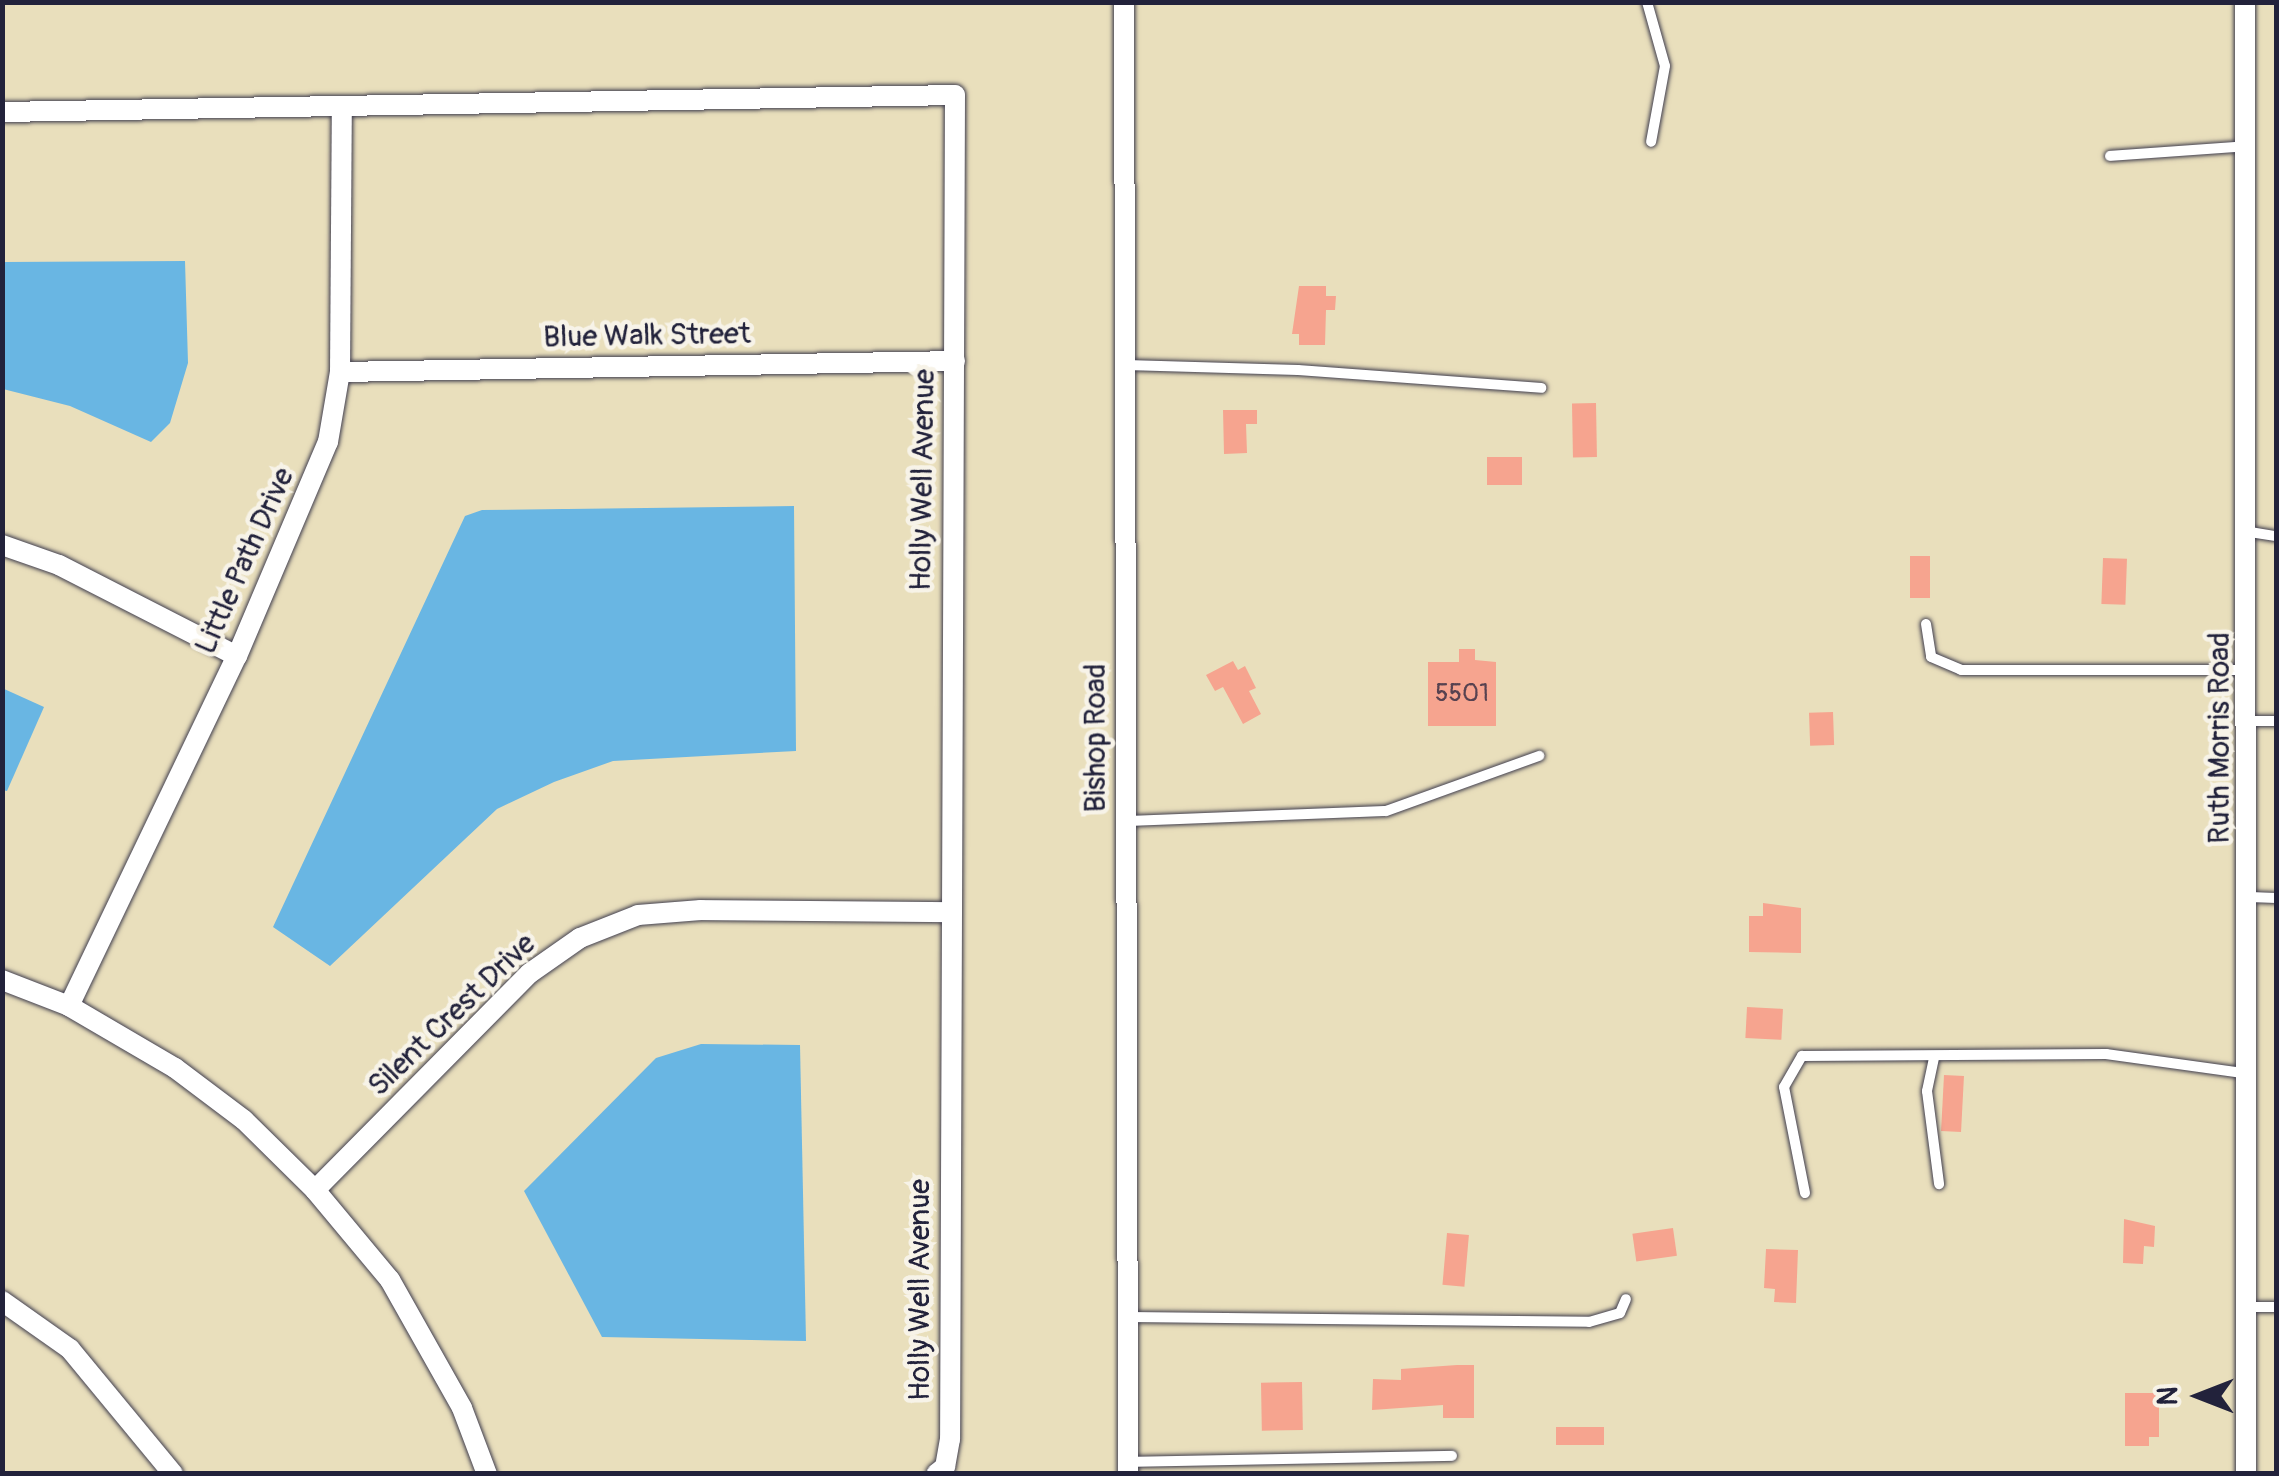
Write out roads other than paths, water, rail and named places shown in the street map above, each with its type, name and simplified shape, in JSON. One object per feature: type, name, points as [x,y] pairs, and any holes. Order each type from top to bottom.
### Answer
[{"type":"street","name":"Bishop Road","points":[[1124,2],[1128,1468]]},
{"type":"street","name":"Ruth Morris Road","points":[[2245,2],[2250,146],[2250,898],[2243,1072],[2246,1474]]},
{"type":"street","name":"Holly Well Avenue","points":[[342,108],[955,95],[950,1439],[945,1468],[936,1474]]},
{"type":"street","points":[[2,112],[342,108]]},
{"type":"street","name":"Little Path Drive","points":[[69,1006],[237,656],[304,510],[328,442],[340,372],[342,108]]},
{"type":"street","name":"Blue Walk Street","points":[[340,372],[955,361]]},
{"type":"street","points":[[2,545],[59,565],[237,656]]},
{"type":"street","name":"Silent Crest Drive","points":[[316,1190],[530,973],[580,938],[638,915],[701,910],[949,912]]},
{"type":"street","points":[[2,980],[69,1006],[189,1078],[244,1120],[316,1190],[390,1280],[462,1408],[487,1474]]},
{"type":"street","points":[[2,1301],[70,1349],[173,1474]]},
{"type":"lane","points":[[1647,2],[1665,66],[1651,142]]},
{"type":"lane","points":[[2110,156],[2250,146]]},
{"type":"lane","points":[[1126,365],[1541,388]]},
{"type":"lane","points":[[2250,532],[2276,536]]},
{"type":"lane","points":[[1926,624],[1931,657],[1962,670],[2250,670]]},
{"type":"lane","points":[[2250,721],[2276,721]]},
{"type":"lane","points":[[1126,820],[1386,811],[1538,756]]},
{"type":"lane","points":[[2250,898],[2276,898]]},
{"type":"lane","points":[[1804,1194],[1787,1125],[1784,1087],[1792,1066],[1802,1056],[2106,1054],[2243,1072]]},
{"type":"lane","points":[[1934,1058],[1927,1092],[1939,1184]]},
{"type":"lane","points":[[1128,1318],[1589,1322],[1620,1313],[1626,1299]]},
{"type":"lane","points":[[2244,1306],[2276,1307]]},
{"type":"lane","points":[[1128,1468],[1452,1456]]},
{"type":"water","points":[[185,261],[188,363],[170,423],[151,442],[70,406],[3,389],[3,262]]},
{"type":"water","points":[[794,506],[796,751],[613,761],[554,782],[497,809],[330,966],[273,927],[465,516],[482,510]]},
{"type":"water","points":[[2,688],[44,707],[7,791],[2,790]]},
{"type":"water","points":[[701,1044],[800,1045],[806,1341],[602,1337],[524,1191],[656,1058]]}]
